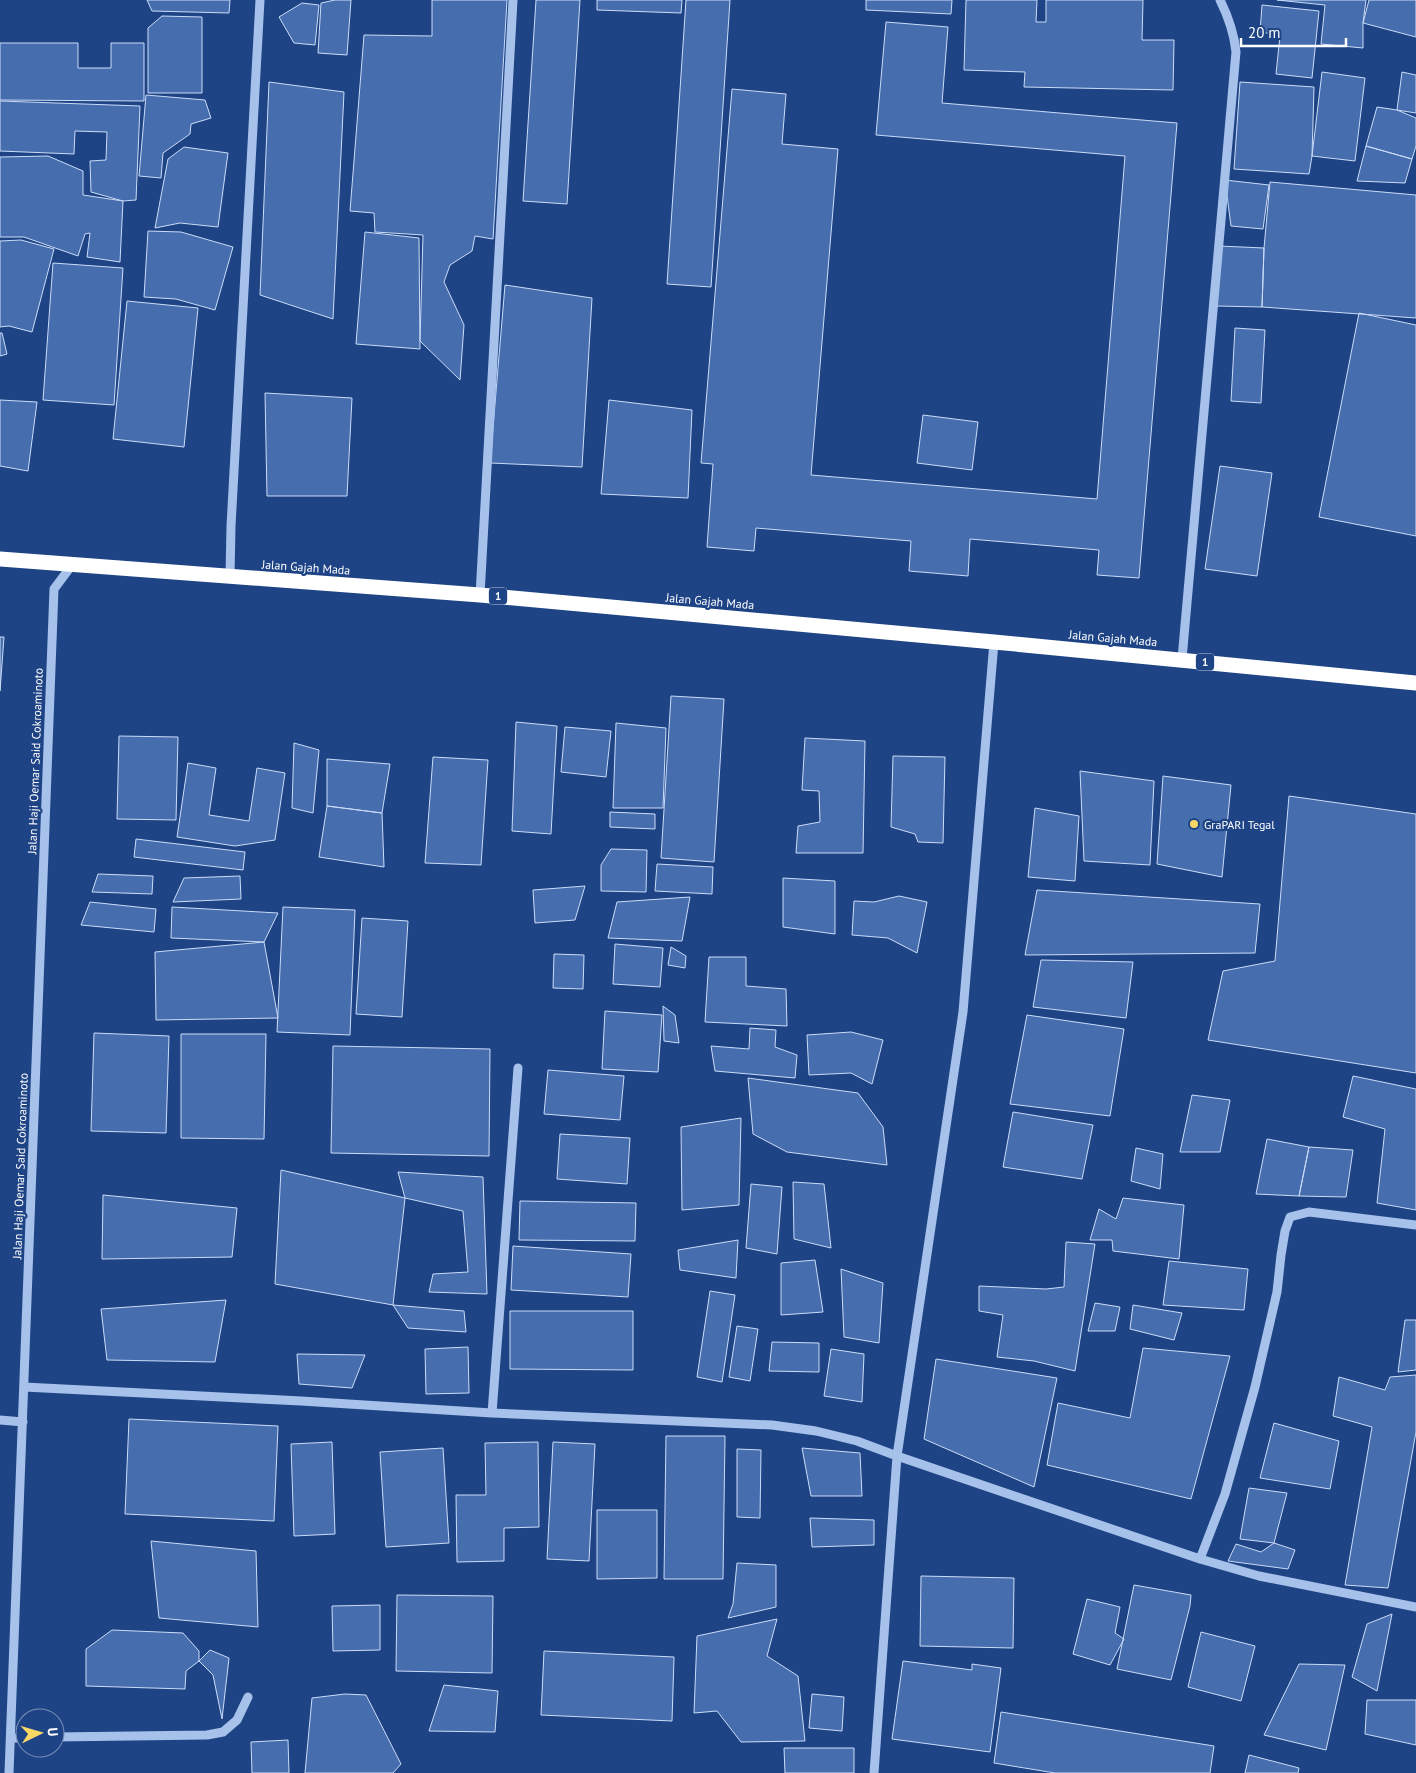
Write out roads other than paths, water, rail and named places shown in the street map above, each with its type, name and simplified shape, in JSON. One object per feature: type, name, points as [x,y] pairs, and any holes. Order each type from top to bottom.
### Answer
[{"type":"highway","name":"Jalan Gajah Mada","points":[[0,559],[480,595],[1182,659],[1416,683]]},
{"type":"street","points":[[230,577],[231,516],[260,0]]},
{"type":"street","points":[[480,595],[513,0]]},
{"type":"street","points":[[1182,659],[1236,52],[1232,29],[1220,0]]},
{"type":"street","name":"Jalan Haji Oemar Said Cokroaminoto","points":[[9,1773],[54,588],[72,565]]},
{"type":"street","points":[[874,1773],[897,1456],[963,1012],[994,642]]},
{"type":"street","points":[[492,1413],[518,1068]]},
{"type":"street","points":[[1200,1559],[1225,1494],[1255,1387],[1277,1292],[1285,1231],[1290,1217],[1309,1212],[1416,1225]]},
{"type":"street","points":[[24,1387],[492,1413],[772,1425],[816,1431],[858,1440],[897,1456],[1200,1559],[1259,1576],[1416,1607]]},
{"type":"street","points":[[0,1420],[22,1422]]},
{"type":"street","points":[[65,1737],[207,1735],[223,1732],[237,1720],[248,1696]]},
{"type":"place","name":"GraPARI Tegal","points":[[1194,824]]}]
